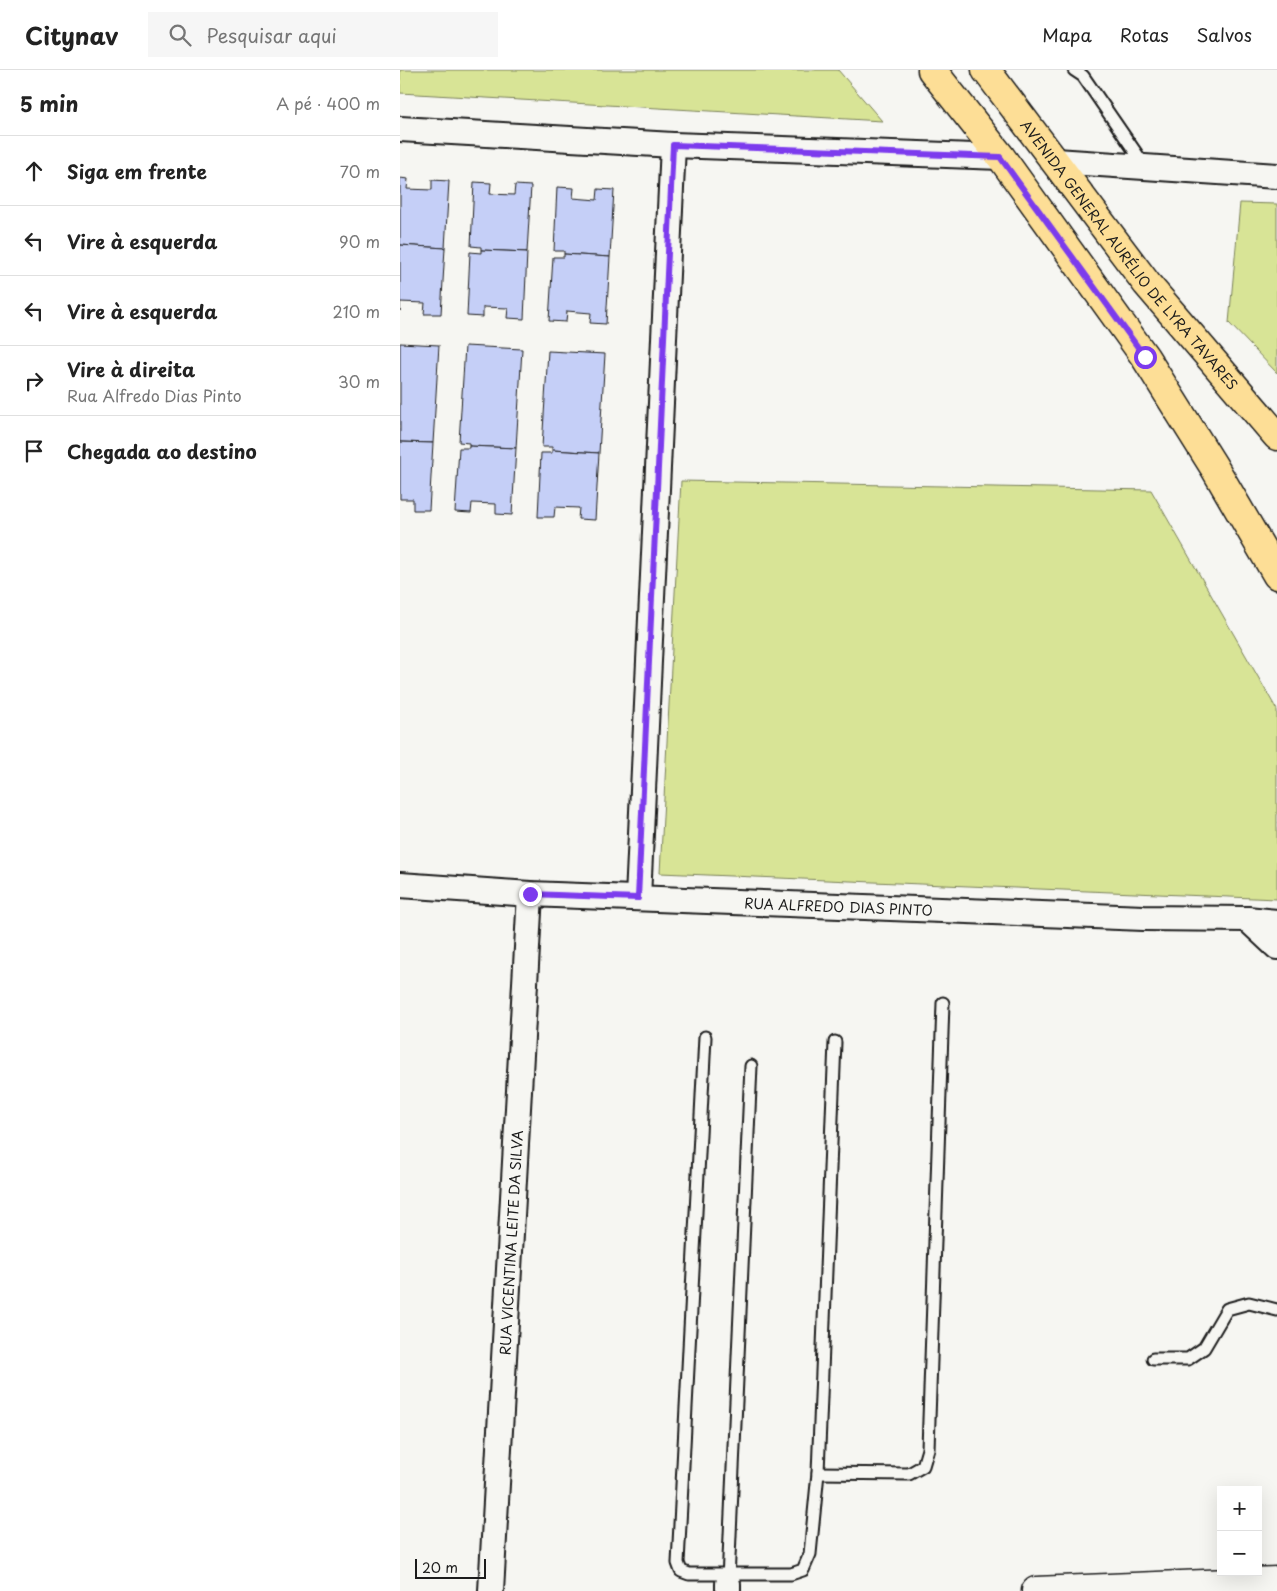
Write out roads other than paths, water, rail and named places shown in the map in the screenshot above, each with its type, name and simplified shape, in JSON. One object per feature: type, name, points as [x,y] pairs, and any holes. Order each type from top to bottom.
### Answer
[{"type":"main road","points":[[932,70],[1000,157],[1145,357],[1214,467],[1277,575]]},
{"type":"main road","name":"AVENIDA GENERAL AURÉLIO DE LYRA TAVARES","points":[[986,70],[1147,284],[1277,436]]},
{"type":"street","points":[[400,129],[673,145],[1000,157]]},
{"type":"street","points":[[638,898],[673,145]]},
{"type":"street","points":[[1056,161],[1277,176]]},
{"type":"street","name":"RUA ALFREDO DIAS PINTO","points":[[400,885],[530,894],[1144,918],[1247,919],[1277,922]]},
{"type":"street","name":"RUA VICENTINA LEITE DA SILVA","points":[[491,1591],[530,894]]},
{"type":"street","points":[[1247,919],[1277,947]]},
{"type":"street","points":[[1036,1591],[1270,1585]]},
{"type":"lane","points":[[1074,70],[1083,76],[1146,167]]},
{"type":"lane","points":[[818,1473],[910,1474],[923,1466],[928,1449],[944,1003]]},
{"type":"lane","points":[[705,1037],[678,1563],[681,1571],[728,1583],[792,1574],[804,1570],[810,1554],[818,1473],[835,1042]]},
{"type":"lane","points":[[728,1583],[751,1066]]},
{"type":"lane","points":[[1153,1359],[1188,1359],[1204,1348],[1226,1309],[1249,1303],[1277,1310]]}]
